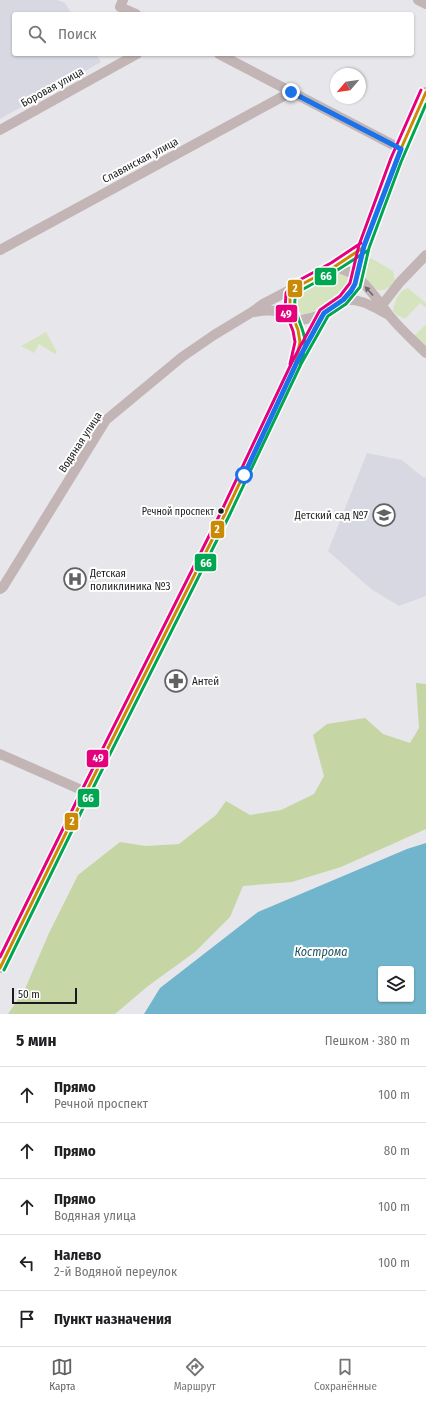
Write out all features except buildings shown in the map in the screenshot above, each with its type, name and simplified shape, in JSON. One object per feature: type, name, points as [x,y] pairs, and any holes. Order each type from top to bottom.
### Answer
[{"type":"street","points":[[418,0],[426,4]]},
{"type":"street","points":[[122,4],[133,12]]},
{"type":"street","name":"Боровая улица","points":[[0,130],[134,56]]},
{"type":"street","points":[[223,56],[401,149]]},
{"type":"street","name":"Славянская улица","points":[[0,250],[291,92]]},
{"type":"street","points":[[252,312],[270,309],[279,311],[293,318],[303,320],[324,313],[343,300],[351,291],[355,284],[364,246],[401,149],[426,92]]},
{"type":"street","name":"Водяная улица","points":[[0,589],[3,587],[106,420],[182,357],[214,335],[263,304],[334,267],[364,246]]},
{"type":"street","points":[[382,305],[400,282],[426,255]]},
{"type":"street","points":[[334,267],[346,270],[356,276],[389,315],[426,353]]},
{"type":"street","points":[[294,288],[290,295],[289,301],[300,342],[297,362]]},
{"type":"street","points":[[343,300],[351,299],[360,301],[369,304],[389,315]]},
{"type":"street","points":[[0,968],[225,514],[297,362],[324,313]]},
{"type":"street","points":[[0,754],[86,792]]},
{"type":"shaded area","points":[[0,0],[57,0],[65,3],[71,12],[12,12],[12,56],[97,56],[101,62],[0,119]]},
{"type":"shaded area","name":"Детский сад №7","points":[[367,453],[402,460],[424,478],[426,476],[426,596],[399,606],[371,589],[328,551]]},
{"type":"green space","points":[[369,257],[393,271],[395,281],[390,287],[384,290],[378,290],[369,284],[366,279],[365,266]]},
{"type":"green space","points":[[336,273],[344,275],[349,280],[350,285],[347,292],[307,315],[297,311],[294,305],[296,295]]},
{"type":"green space","points":[[408,288],[426,303],[426,308],[420,303],[405,319],[393,311],[394,304],[398,297],[402,291]]},
{"type":"green space","points":[[426,324],[426,349],[414,336]]},
{"type":"green space","points":[[46,332],[57,352],[55,354],[39,344],[34,353],[21,346]]},
{"type":"green space","points":[[416,683],[426,684],[426,829],[341,867],[292,882],[243,886],[230,917],[195,952],[148,986],[115,1014],[8,1014],[25,989],[49,933],[78,875],[120,842],[146,846],[179,844],[216,815],[226,801],[250,815],[281,810],[314,794],[324,776],[313,735],[327,724],[365,718],[383,734],[410,743],[419,728]]},
{"type":"water","name":"Кострома","points":[[426,843],[426,1014],[144,1014],[160,988],[258,912],[407,849]]},
{"type":"transit line","name":"49","points":[[0,957],[221,512],[293,360],[320,310],[340,296],[350,283],[359,245],[391,158],[421,90]]},
{"type":"transit line","name":"2","points":[[0,968],[225,514],[297,362],[324,313],[343,300],[355,285],[364,247],[396,160],[426,92]]},
{"type":"transit line","name":"66","points":[[4,970],[229,516],[301,364],[328,316],[346,304],[360,287],[369,248],[401,162],[426,104]]},
{"type":"transit line","name":"49","points":[[290,364],[295,342],[293,331],[285,310],[286,293],[292,284],[331,263],[361,243]]},
{"type":"transit line","name":"2","points":[[295,365],[300,342],[298,330],[290,309],[290,295],[295,288],[334,267],[364,247]]},
{"type":"transit line","name":"66","points":[[300,366],[305,341],[296,309],[295,297],[298,292],[336,271],[367,251]]},
{"type":"place","name":"Речной проспект","points":[[221,511]]},
{"type":"place","name":"Детский сад №7","points":[[384,515]]},
{"type":"place","name":"Детская поликлиника №3","points":[[75,579]]},
{"type":"place","name":"Антей","points":[[176,681]]},
{"type":"route","points":[[244,475],[297,362],[324,313],[343,300],[355,284],[364,246],[401,149],[291,92]]}]
